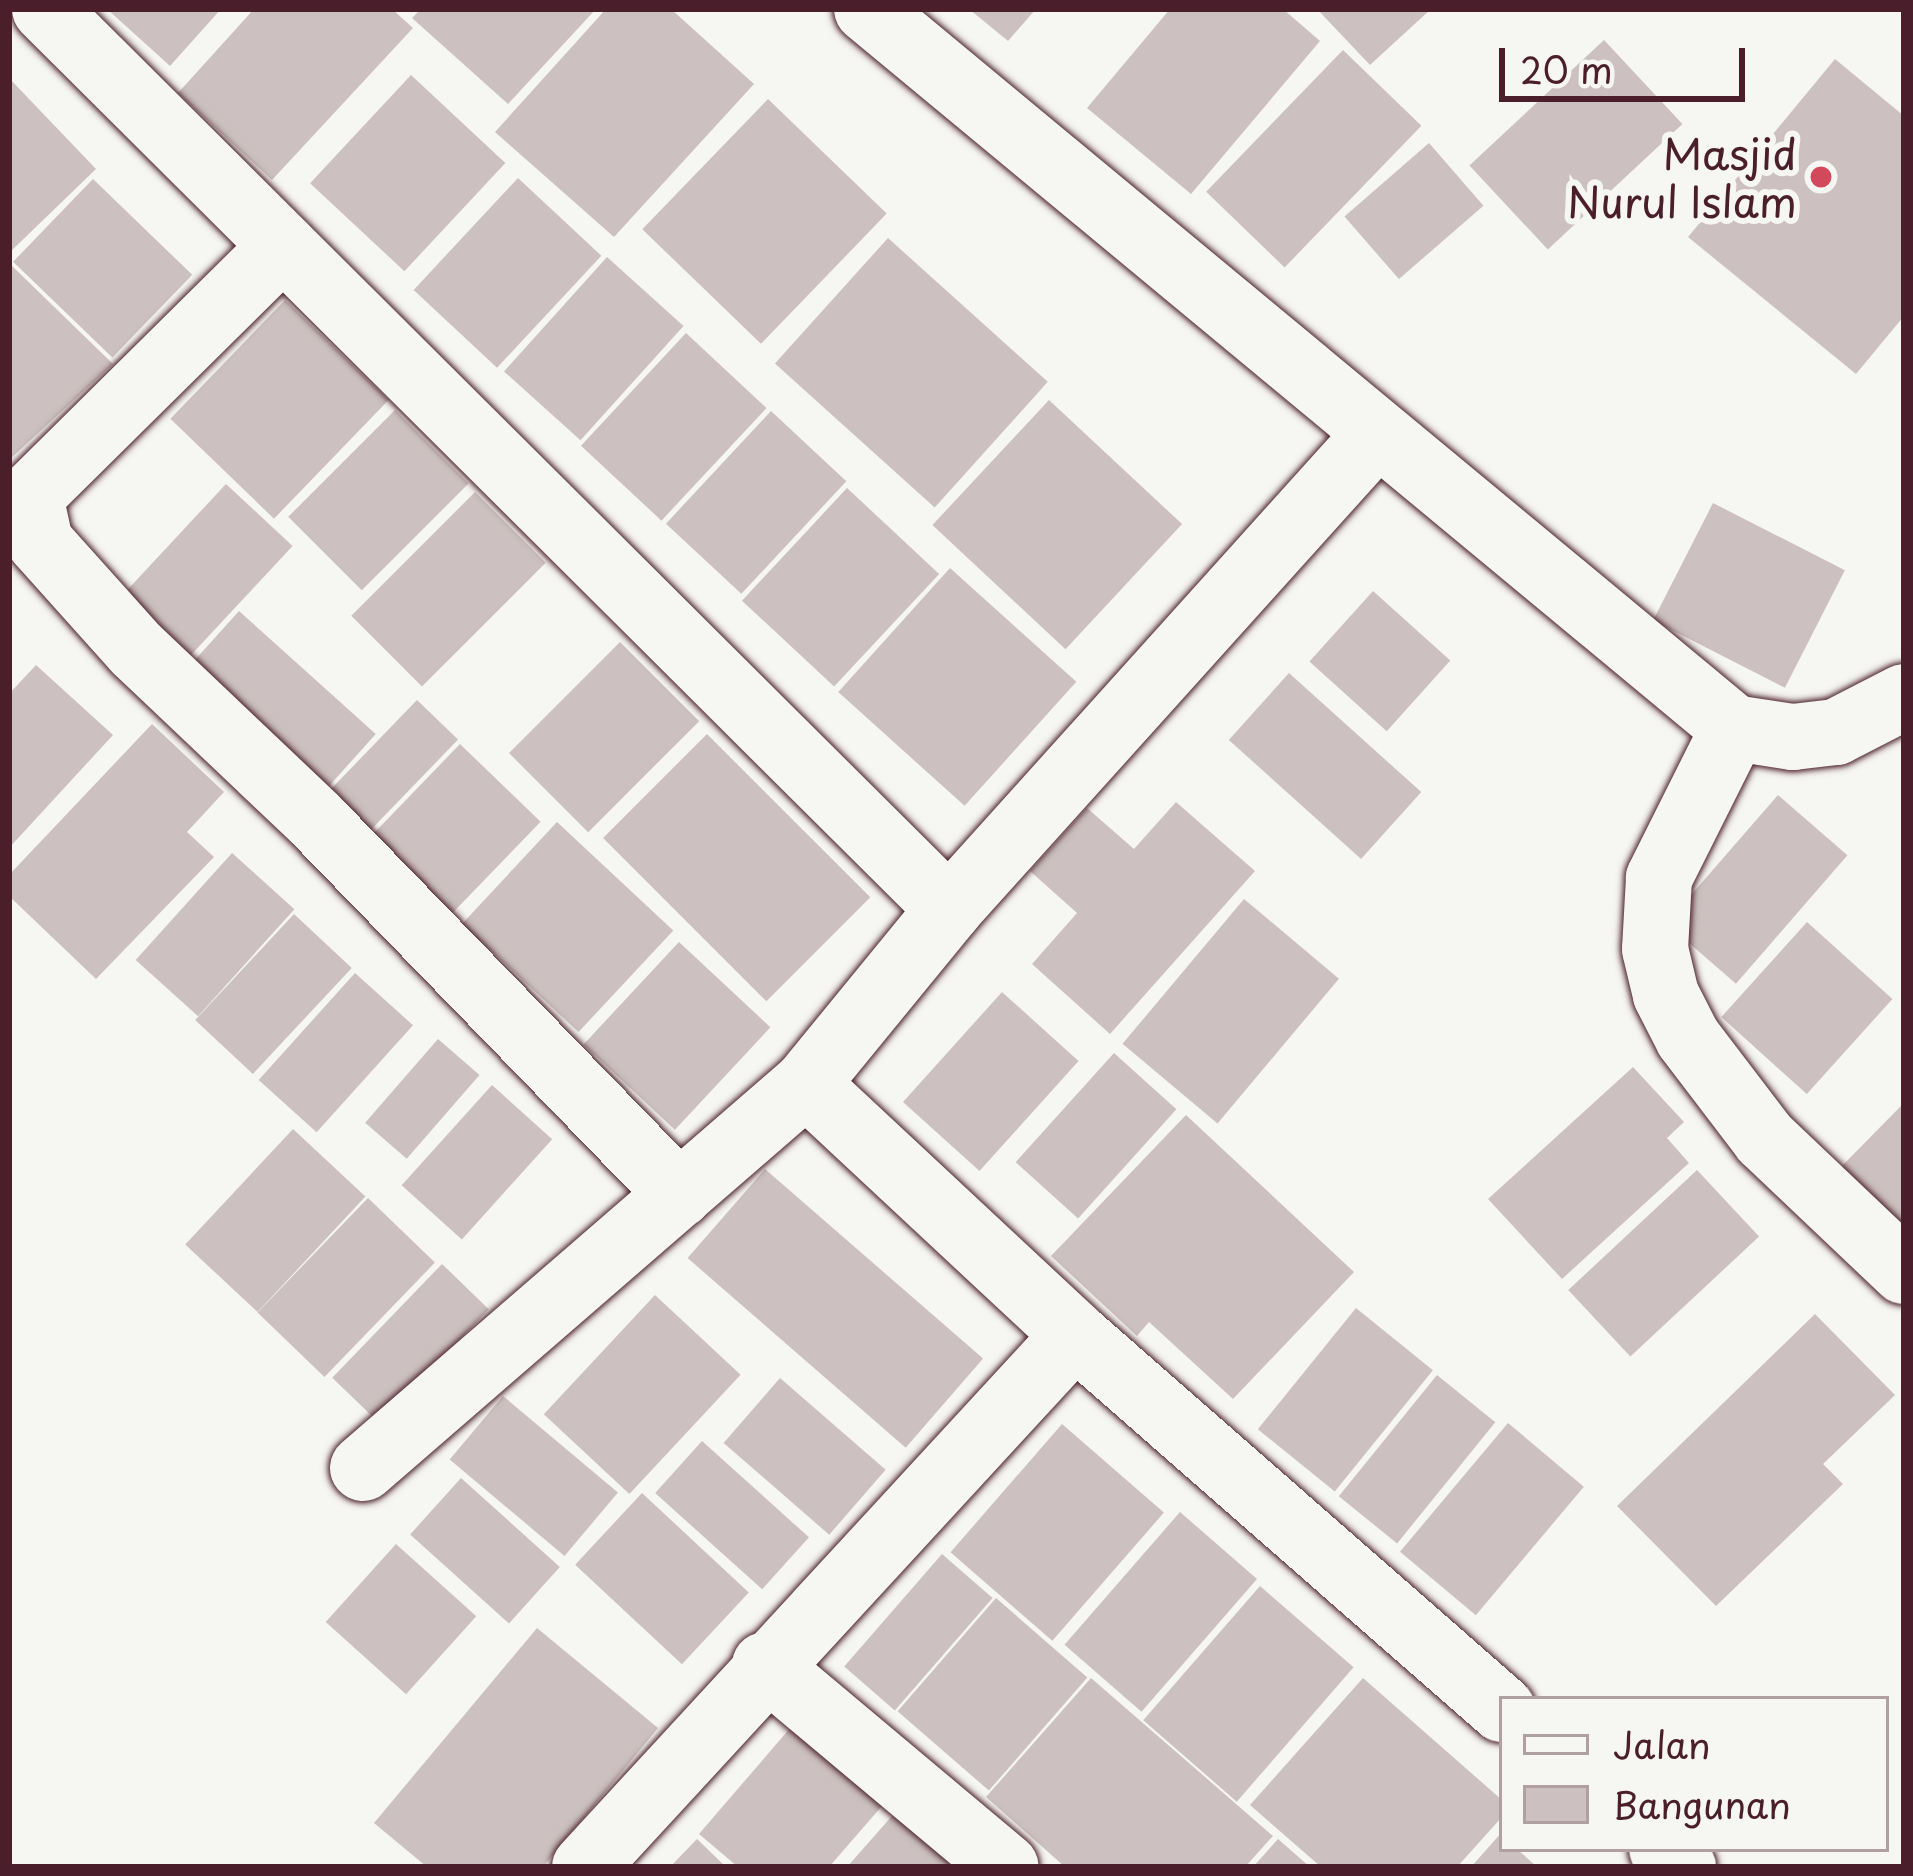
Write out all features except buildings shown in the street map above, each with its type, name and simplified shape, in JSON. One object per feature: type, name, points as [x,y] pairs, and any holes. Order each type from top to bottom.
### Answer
[{"type":"street","points":[[45,9],[949,909]]},
{"type":"street","points":[[866,9],[1375,436],[1734,728],[1793,737],[1836,732],[1904,697]]},
{"type":"street","points":[[283,246],[30,496],[40,542],[137,650],[315,819],[680,1194]]},
{"type":"street","points":[[363,1468],[806,1084],[949,909],[1375,436]]},
{"type":"street","points":[[1734,728],[1659,878],[1655,949],[1666,994],[1688,1038],[1766,1138],[1904,1271]]},
{"type":"street","points":[[806,1084],[1075,1335],[1499,1706]]},
{"type":"street","points":[[585,1867],[766,1665],[1075,1335]]},
{"type":"street","points":[[766,1665],[1006,1867]]},
{"type":"place","name":"Masjid Nurul Islam","points":[[1821,177]]}]
